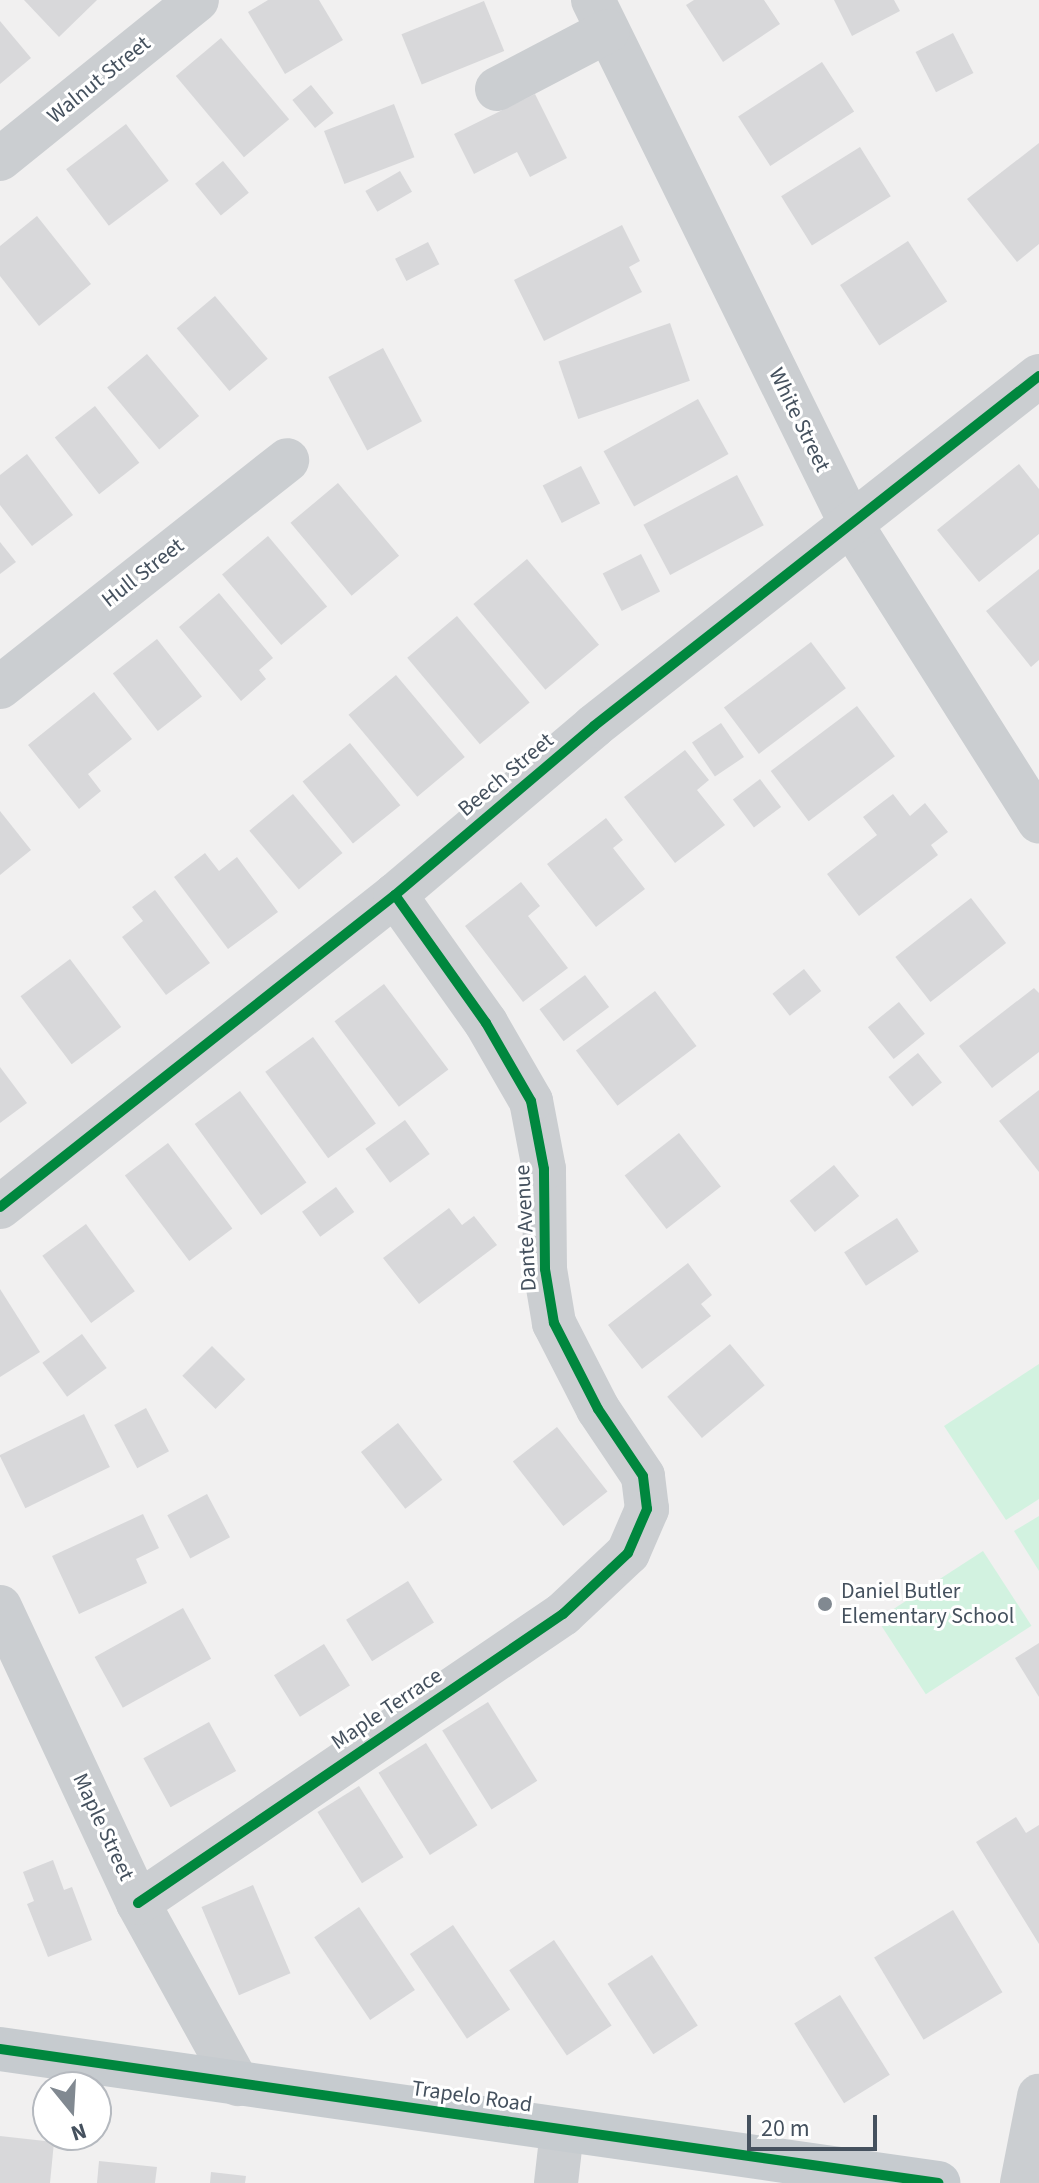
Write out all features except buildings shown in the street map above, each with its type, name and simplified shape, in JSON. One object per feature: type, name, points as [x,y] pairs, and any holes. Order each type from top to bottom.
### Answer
[{"type":"main road","name":"Trapelo Road","points":[[0,2049],[938,2183]]},
{"type":"street","name":"Walnut Street","points":[[0,159],[197,0]]},
{"type":"street","points":[[497,89],[601,16]]},
{"type":"street","name":"White Street","points":[[601,16],[851,524],[1039,821]]},
{"type":"street","name":"Beech Street","points":[[0,1207],[395,895],[594,726],[1039,376]]},
{"type":"street","name":"Hull Street","points":[[0,687],[287,460]]},
{"type":"street","name":"Dante Avenue","points":[[395,895],[486,1023],[531,1101],[544,1169],[545,1269],[554,1323],[598,1409],[643,1476],[647,1509],[640,1528]]},
{"type":"street","name":"Maple Terrace","points":[[138,1903],[563,1614],[628,1553],[640,1528]]},
{"type":"street","name":"Maple Street","points":[[0,1607],[138,1903],[238,2084]]},
{"type":"street","points":[[1022,2183],[1039,2096]]},
{"type":"street","points":[[556,2183],[562,2131]]},
{"type":"green space","points":[[1039,1364],[1039,1499],[1006,1520],[944,1426]]},
{"type":"green space","points":[[1039,1516],[1039,1571],[1014,1531]]},
{"type":"green space","points":[[983,1551],[1031,1626],[926,1694],[877,1620]]},
{"type":"cycle path","points":[[0,1207],[395,895],[594,726],[1039,376]]},
{"type":"cycle path","points":[[138,1903],[563,1614],[628,1553],[647,1509],[643,1476],[598,1409],[554,1323],[545,1269],[544,1169],[531,1101],[486,1023],[395,895]]},
{"type":"cycle path","points":[[0,2049],[938,2183]]},
{"type":"place","name":"Daniel Butler Elementary School","points":[[825,1604]]}]
